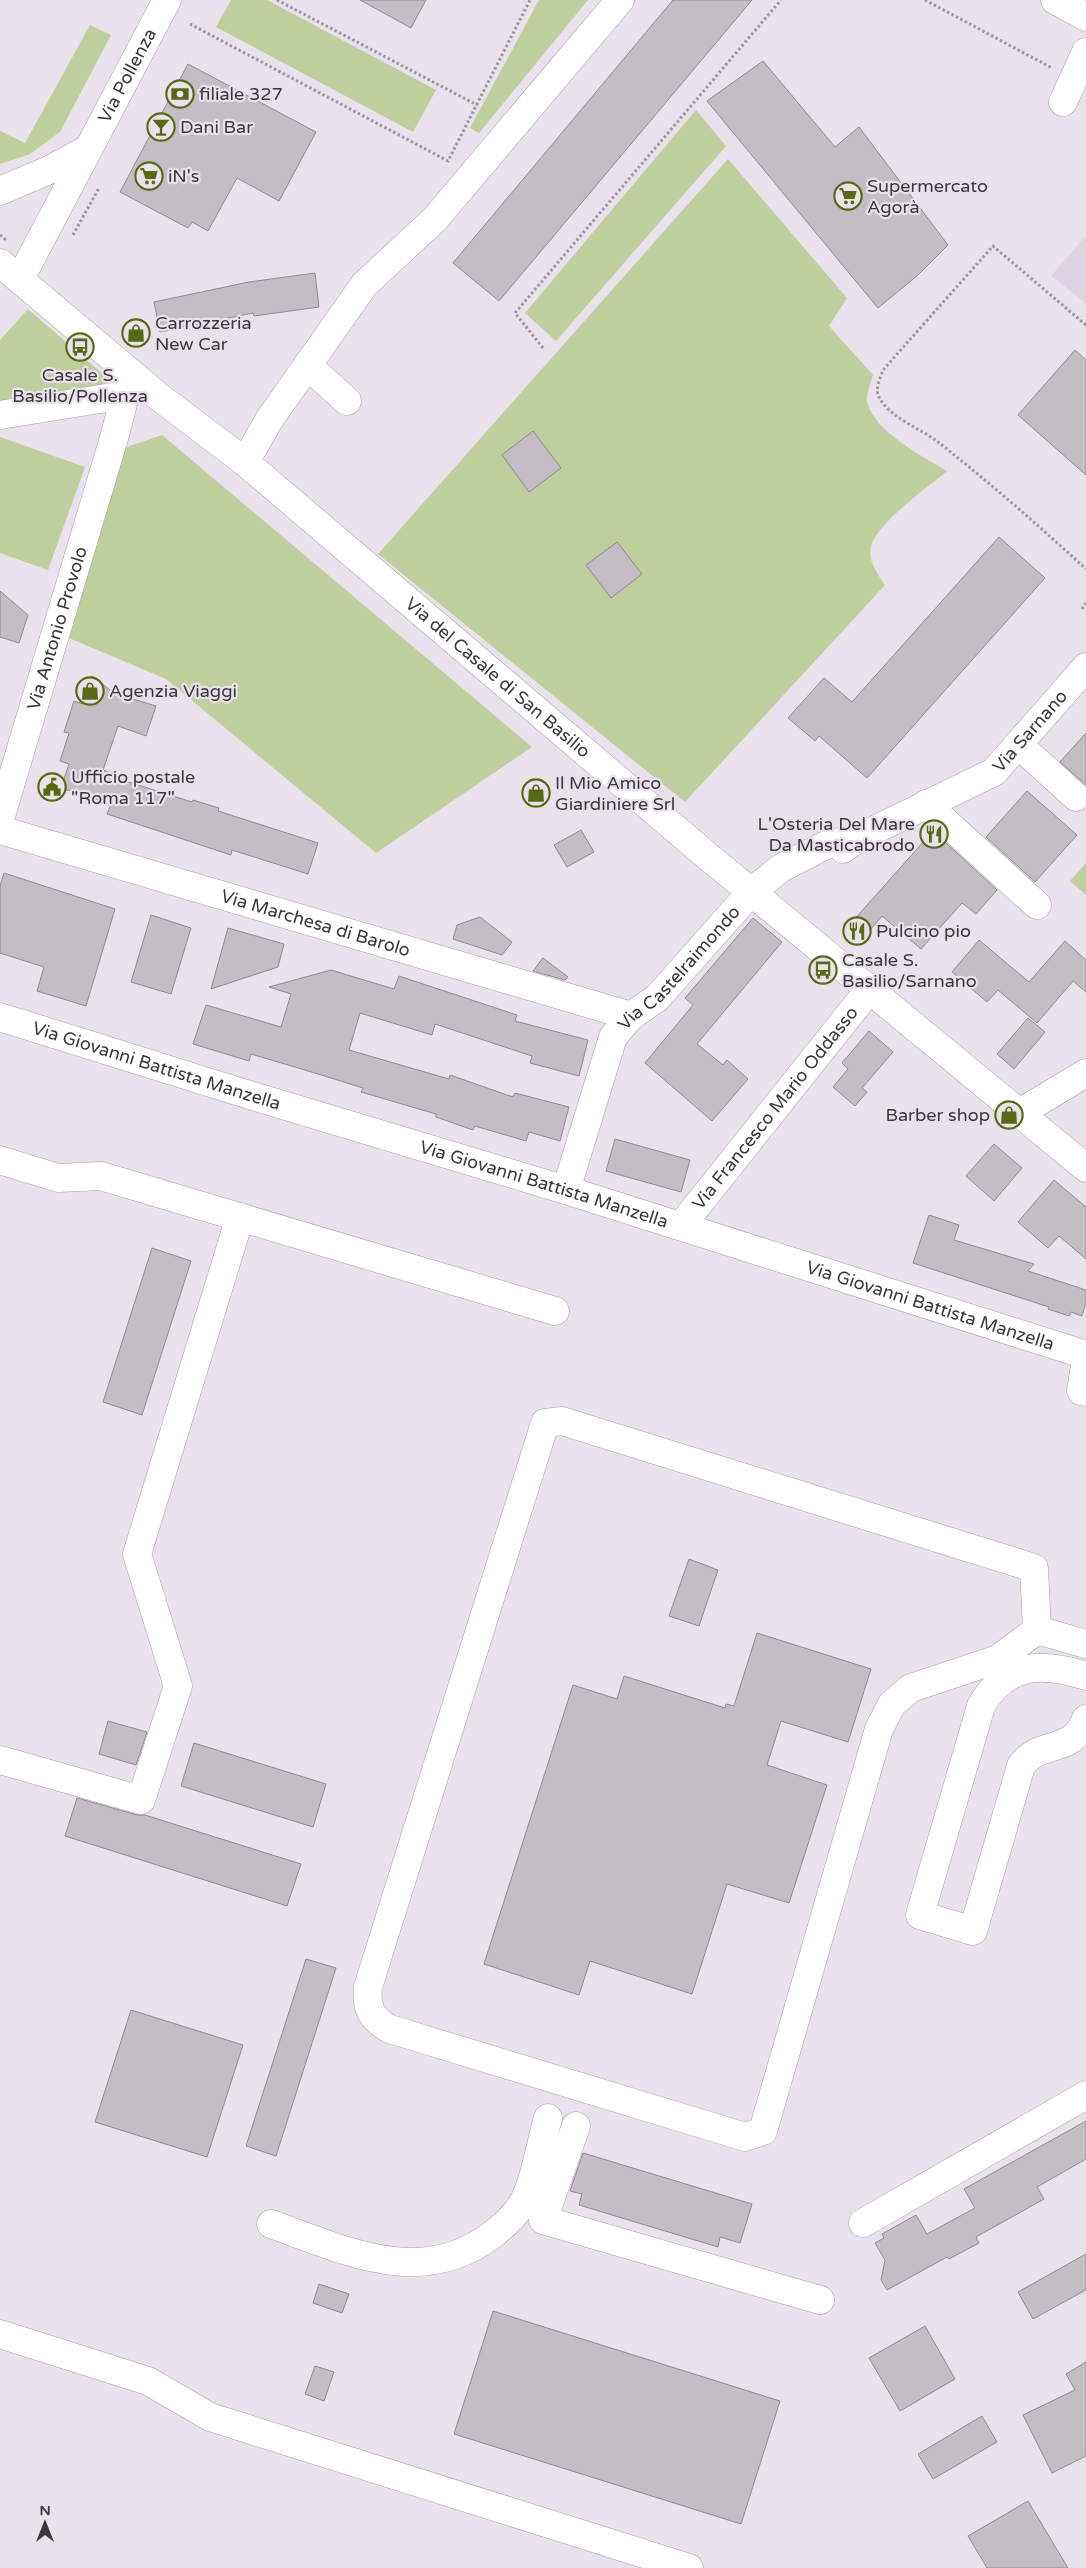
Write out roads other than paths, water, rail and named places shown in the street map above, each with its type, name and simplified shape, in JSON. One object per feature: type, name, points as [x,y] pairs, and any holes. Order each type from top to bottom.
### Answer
[{"type":"street","name":"Via Pollenza","points":[[10,271],[86,150],[167,0]]},
{"type":"street","points":[[245,462],[269,420],[364,285],[435,219],[620,0]]},
{"type":"street","points":[[1055,0],[1086,17]]},
{"type":"street","points":[[1068,90],[1086,52]]},
{"type":"street","points":[[0,191],[50,170],[86,150]]},
{"type":"street","name":"Via del Casale di San Basilio","points":[[10,271],[128,384],[158,396],[245,462],[751,892],[1021,1112],[1086,1168]]},
{"type":"street","points":[[307,365],[347,401]]},
{"type":"street","points":[[0,415],[128,384]]},
{"type":"street","name":"Via Antonio Provolo","points":[[0,819],[114,438],[128,384]]},
{"type":"street","name":"Via Antonio Provolo","points":[[114,438],[158,396]]},
{"type":"street","name":"Via Sarnano","points":[[751,892],[781,868],[826,845],[858,838],[994,772],[1086,667]]},
{"type":"street","points":[[1018,744],[1076,797]]},
{"type":"street","points":[[926,804],[1037,905]]},
{"type":"street","name":"Via Marchesa di Barolo","points":[[0,830],[631,1016]]},
{"type":"street","name":"Via Castelraimondo","points":[[566,1190],[613,1037],[631,1016],[657,998],[751,892]]},
{"type":"street","name":"Via Francesco Mario Oddasso","points":[[681,1226],[869,990]]},
{"type":"street","name":"Via Giovanni Battista Manzella","points":[[0,1017],[243,1093],[566,1190],[1086,1355]]},
{"type":"street","points":[[1021,1112],[1086,1073]]},
{"type":"street","points":[[0,1160],[58,1178],[101,1176],[555,1311]]},
{"type":"street","points":[[0,1760],[141,1800],[178,1686],[137,1554],[240,1217]]},
{"type":"street","points":[[1086,1360],[1081,1390],[1086,1392]]},
{"type":"street","points":[[562,1421],[1034,1568],[1037,1630],[998,1659],[911,1688],[901,1695],[888,1712],[879,1729],[763,2131],[745,2137],[390,2028],[378,2022],[370,2013],[366,2002],[368,1987],[545,1423],[562,1421]]},
{"type":"street","points":[[1037,1630],[1086,1644]]},
{"type":"street","points":[[1086,1676],[1064,1669],[1044,1667],[1006,1677],[991,1689],[981,1706],[920,1915],[973,1931],[1021,1766],[1027,1756],[1062,1746],[1072,1740],[1081,1731],[1086,1719]]},
{"type":"street","points":[[863,2223],[1086,2095]]},
{"type":"street","points":[[271,2224],[374,2260],[423,2262],[464,2253],[511,2221],[528,2193],[548,2118]]},
{"type":"street","points":[[576,2126],[543,2220],[820,2300]]},
{"type":"street","points":[[0,2334],[148,2381],[210,2416],[689,2568]]},
{"type":"place","name":"filiale 327","points":[[180,94]]},
{"type":"place","name":"Dani Bar","points":[[161,127]]},
{"type":"place","name":"iN's","points":[[149,176]]},
{"type":"place","name":"Supermercato Agorà","points":[[848,196]]},
{"type":"place","name":"Carrozzeria New Car","points":[[136,333]]},
{"type":"place","name":"Casale S. Basilio/Pollenza","points":[[80,347]]},
{"type":"place","name":"Agenzia Viaggi","points":[[90,691]]},
{"type":"place","name":"Ufficio postale \"Roma 117\"","points":[[52,787]]},
{"type":"place","name":"Il Mio Amico Giardiniere Srl","points":[[536,793]]},
{"type":"place","name":"L'Osteria Del Mare Da Masticabrodo","points":[[934,834]]},
{"type":"place","name":"Pulcino pio","points":[[857,931]]},
{"type":"place","name":"Casale S. Basilio/Sarnano","points":[[823,970]]},
{"type":"place","name":"Barber shop","points":[[1009,1115]]}]
